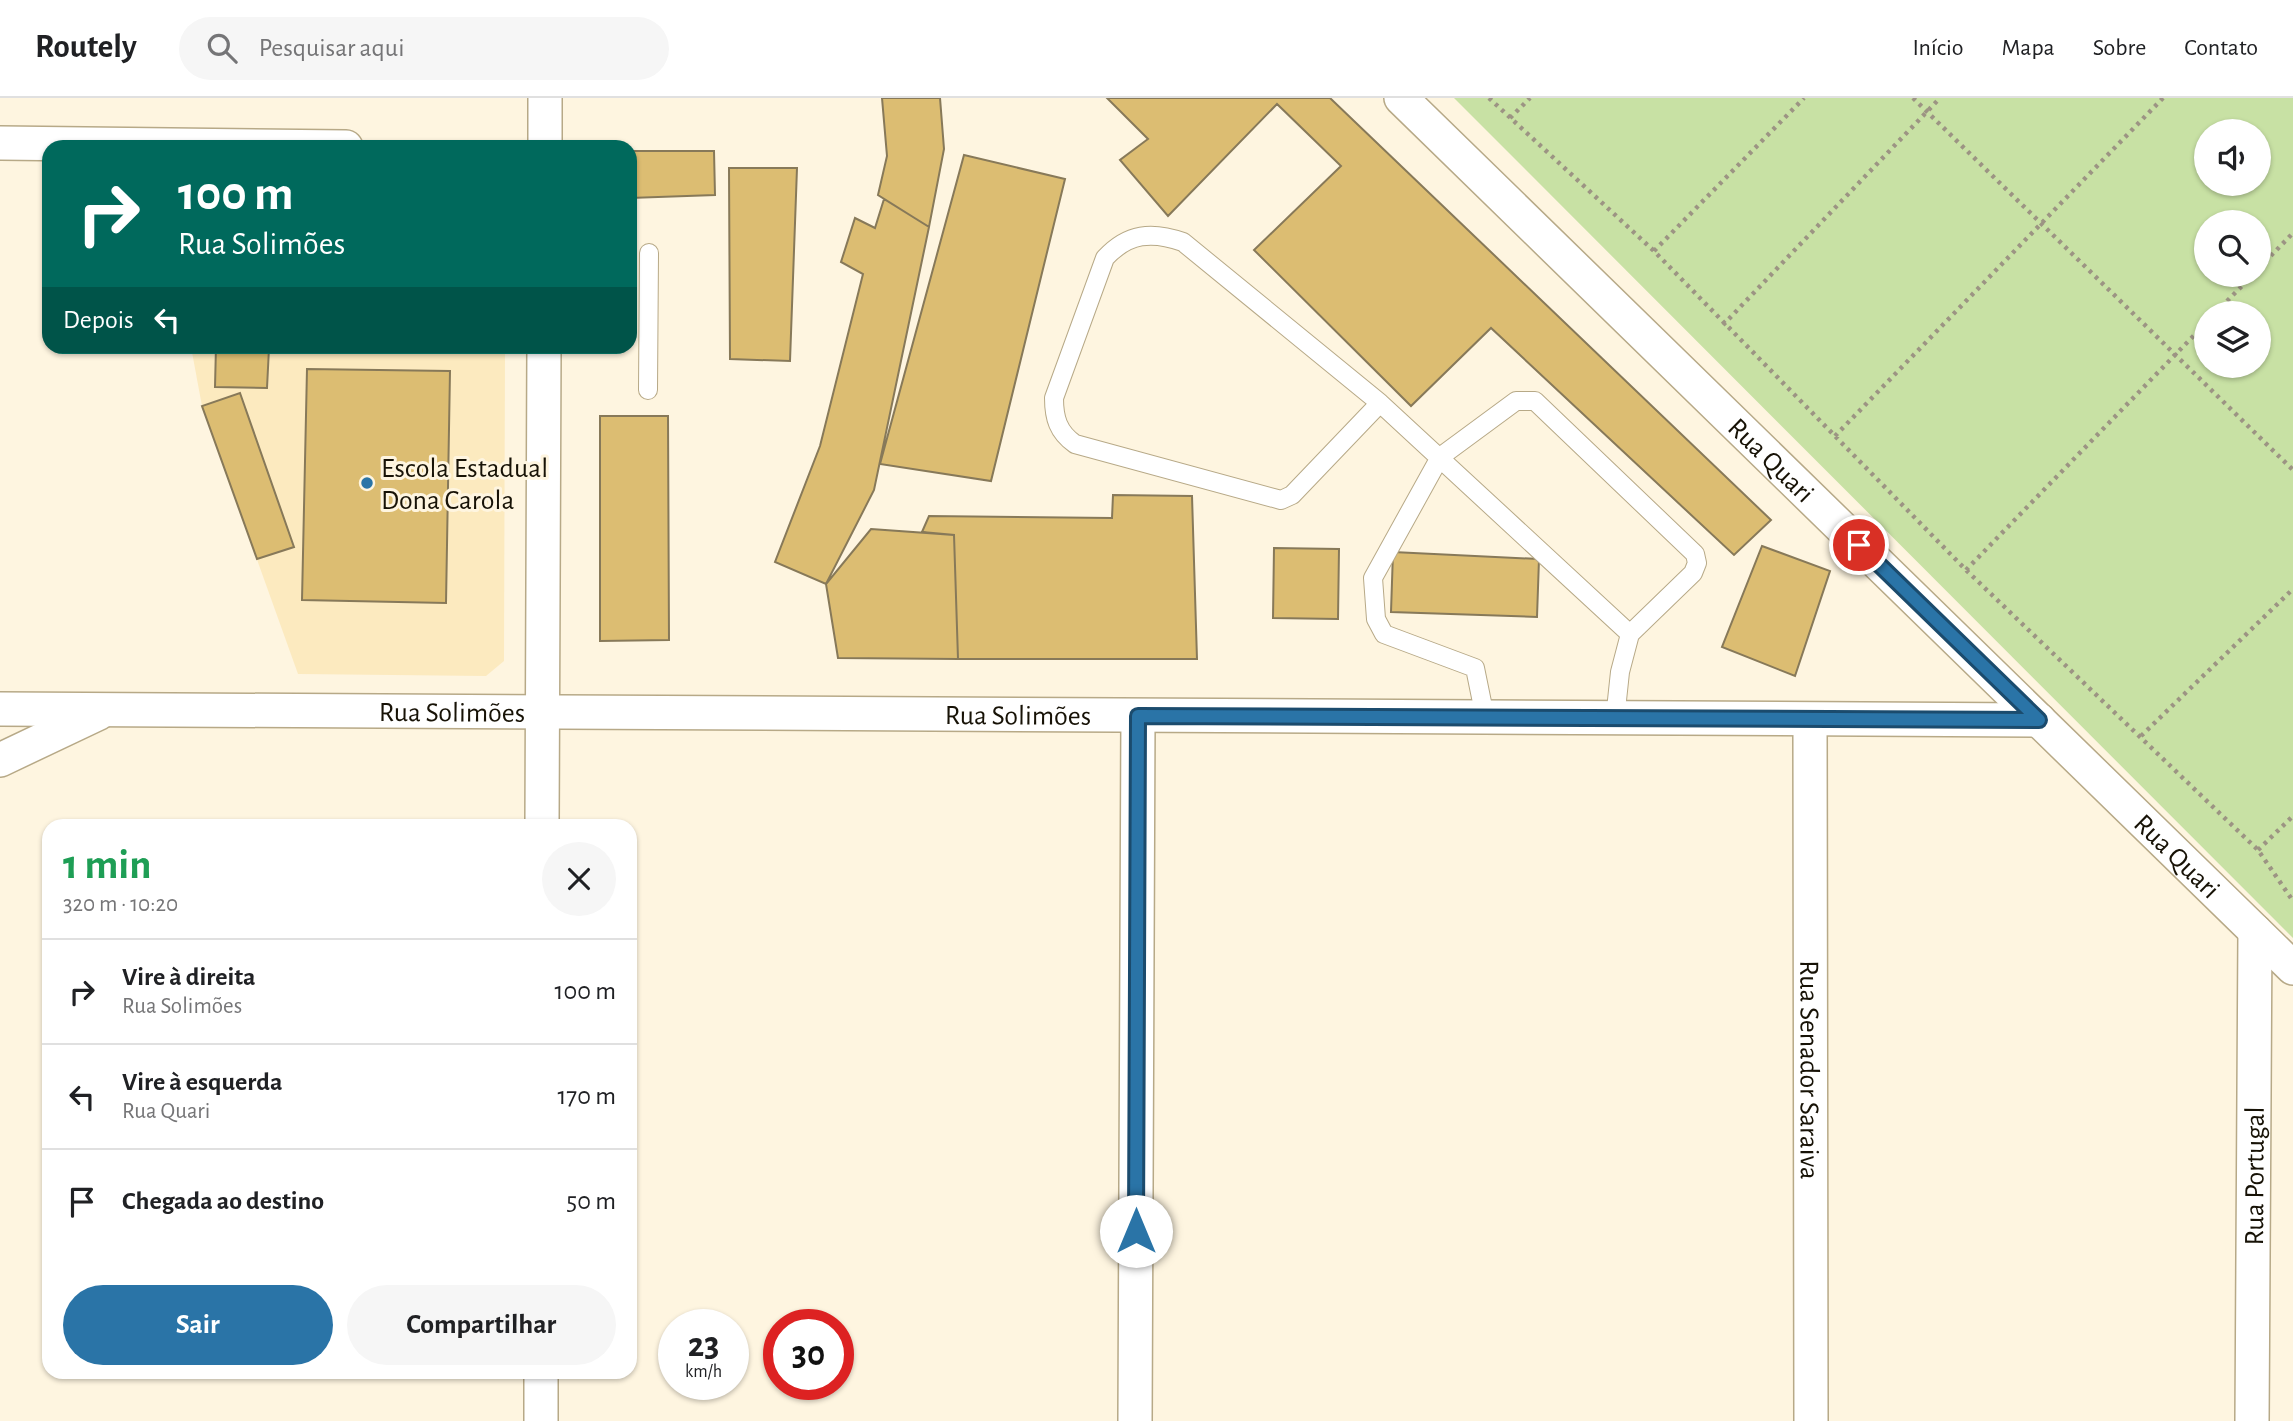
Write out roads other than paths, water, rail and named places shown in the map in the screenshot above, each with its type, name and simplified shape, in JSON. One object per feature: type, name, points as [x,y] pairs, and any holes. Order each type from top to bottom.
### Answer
[{"type":"street","points":[[545,98],[545,140]]},
{"type":"street","name":"Rua Quari","points":[[1401,98],[2293,968]]},
{"type":"street","points":[[0,143],[42,143]]},
{"type":"street","points":[[542,819],[544,354]]},
{"type":"street","name":"Rua Solimões","points":[[0,709],[2039,720]]},
{"type":"street","points":[[0,760],[108,709]]},
{"type":"street","points":[[1135,1421],[1138,716]]},
{"type":"street","name":"Rua Senador Saraiva","points":[[1810,720],[1811,1421]]},
{"type":"street","name":"Rua Portugal","points":[[2252,1421],[2255,931]]},
{"type":"street","points":[[541,1379],[541,1421]]},
{"type":"lane","points":[[1380,403],[1292,495],[1281,500],[1075,444],[1066,437],[1054,414],[1054,398],[1105,258],[1127,240],[1155,234],[1183,242],[1380,403],[1630,634]]},
{"type":"lane","points":[[648,390],[639,314],[649,253]]},
{"type":"lane","points":[[1485,717],[1475,668],[1384,634],[1376,619],[1373,578],[1440,457],[1516,401],[1535,401],[1695,554],[1697,563],[1693,573],[1630,634],[1620,672],[1615,719]]},
{"type":"place","name":"Escola Estadual Dona Carola","points":[[367,483]]}]
